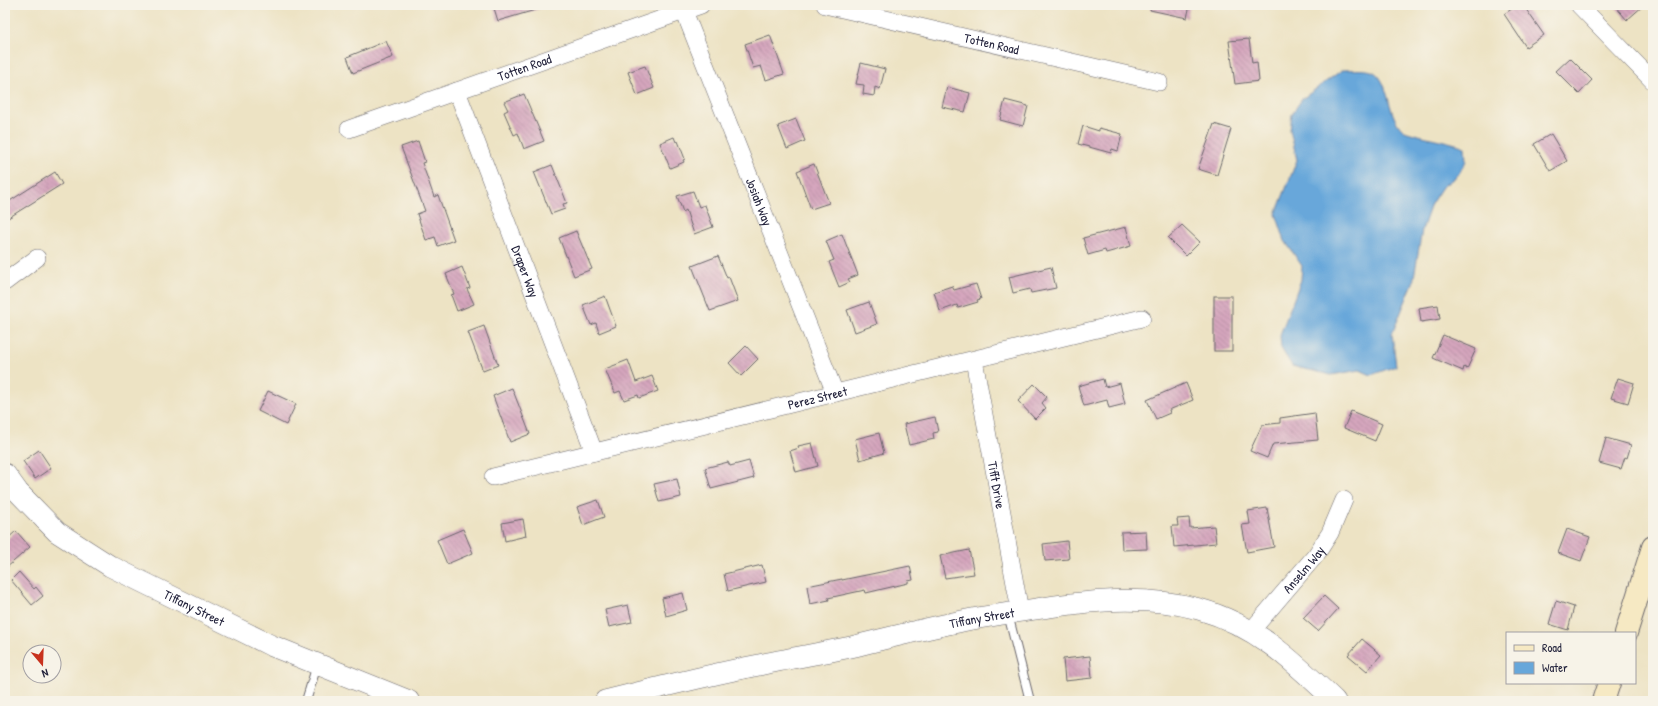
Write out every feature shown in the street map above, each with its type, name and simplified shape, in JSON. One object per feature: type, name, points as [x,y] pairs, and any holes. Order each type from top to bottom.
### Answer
[{"type":"main road","points":[[1626,632],[1653,547]]},
{"type":"main road","points":[[1603,701],[1609,684]]},
{"type":"street","name":"Totten Road","points":[[349,129],[701,5]]},
{"type":"street","name":"Totten Road","points":[[825,5],[1159,82]]},
{"type":"street","points":[[1579,5],[1653,81]]},
{"type":"street","name":"Josiah Way","points":[[684,11],[835,393]]},
{"type":"street","name":"Draper Way","points":[[457,91],[594,452]]},
{"type":"street","points":[[5,282],[37,258]]},
{"type":"street","name":"Perez Street","points":[[493,477],[1142,318]]},
{"type":"street","name":"Tifft Drive","points":[[974,360],[1014,612]]},
{"type":"street","name":"Tiffany Street","points":[[5,474],[18,492],[57,532],[100,560],[138,581],[270,645],[409,701]]},
{"type":"street","name":"Anselm Way","points":[[1250,631],[1316,555],[1330,533],[1344,500]]},
{"type":"street","name":"Tiffany Street","points":[[604,701],[643,696],[729,671],[854,646],[954,622],[1014,612],[1099,601],[1152,600],[1198,609],[1221,616],[1250,631],[1274,646],[1302,669],[1335,701]]},
{"type":"lane","points":[[1014,612],[1030,701]]},
{"type":"lane","points":[[306,701],[317,664]]},
{"type":"water","points":[[1342,70],[1367,70],[1375,73],[1380,78],[1384,86],[1393,115],[1403,130],[1413,134],[1465,147],[1466,161],[1458,175],[1442,187],[1431,204],[1422,230],[1413,283],[1392,334],[1396,366],[1371,375],[1360,370],[1331,375],[1292,366],[1281,348],[1280,335],[1301,280],[1302,266],[1285,241],[1276,214],[1297,160],[1290,130],[1292,114],[1302,99]]},
{"type":"building","points":[[493,5],[541,5],[542,8],[498,21]]},
{"type":"building","points":[[1151,5],[1190,5],[1187,18],[1150,10]]},
{"type":"building","points":[[1518,5],[1523,5],[1544,35],[1526,47],[1504,14]]},
{"type":"building","points":[[1614,5],[1644,5],[1627,20]]},
{"type":"building","points":[[770,35],[784,74],[766,80],[761,66],[753,68],[745,44]]},
{"type":"building","points":[[1249,39],[1252,63],[1257,62],[1259,81],[1235,84],[1229,41]]},
{"type":"building","points":[[386,41],[393,57],[353,73],[347,57]]},
{"type":"building","points":[[1570,58],[1592,80],[1579,94],[1556,71]]},
{"type":"building","points":[[861,63],[885,69],[880,89],[875,87],[874,96],[863,94],[864,85],[856,84]]},
{"type":"building","points":[[645,66],[654,88],[637,95],[628,72]]},
{"type":"building","points":[[947,87],[970,93],[965,112],[942,107]]},
{"type":"building","points":[[524,94],[544,141],[524,149],[518,133],[514,135],[504,112],[508,110],[504,102]]},
{"type":"building","points":[[1005,100],[1028,106],[1023,126],[1000,120]]},
{"type":"building","points":[[796,119],[805,141],[787,149],[778,126]]},
{"type":"building","points":[[1214,124],[1231,129],[1217,175],[1198,169]]},
{"type":"building","points":[[1083,126],[1099,131],[1099,128],[1122,134],[1118,151],[1112,149],[1111,153],[1078,144]]},
{"type":"building","points":[[1551,134],[1567,161],[1550,171],[1534,144]]},
{"type":"building","points":[[674,137],[676,142],[678,141],[685,159],[683,160],[684,162],[670,168],[660,143]]},
{"type":"building","points":[[418,141],[425,162],[422,163],[434,197],[438,195],[454,240],[438,246],[435,237],[426,240],[417,214],[425,211],[401,147]]},
{"type":"building","points":[[814,164],[829,203],[811,209],[797,171]]},
{"type":"building","points":[[552,165],[567,203],[563,204],[565,209],[551,214],[534,172]]},
{"type":"building","points":[[55,172],[62,184],[5,220],[5,204]]},
{"type":"building","points":[[693,191],[699,207],[705,205],[713,227],[694,234],[686,210],[683,212],[677,196]]},
{"type":"building","points":[[1182,225],[1200,242],[1186,256],[1168,238]]},
{"type":"building","points":[[1126,227],[1131,246],[1106,253],[1105,250],[1088,255],[1083,238]]},
{"type":"building","points":[[576,231],[592,269],[574,276],[559,238]]},
{"type":"building","points":[[842,234],[858,275],[848,279],[850,282],[839,287],[829,262],[834,260],[826,241]]},
{"type":"building","points":[[718,256],[727,278],[729,277],[738,301],[710,311],[692,266]]},
{"type":"building","points":[[462,267],[470,288],[467,289],[474,304],[457,311],[451,295],[454,294],[446,274]]},
{"type":"building","points":[[1051,267],[1056,288],[1031,293],[1030,289],[1013,293],[1009,277]]},
{"type":"building","points":[[976,284],[981,299],[977,300],[978,302],[958,308],[957,305],[940,311],[934,292],[952,286],[954,290]]},
{"type":"building","points":[[605,296],[616,326],[599,333],[596,323],[591,325],[583,305]]},
{"type":"building","points":[[1214,296],[1232,296],[1232,351],[1214,351]]},
{"type":"building","points":[[869,302],[877,324],[855,332],[847,310]]},
{"type":"building","points":[[1438,305],[1440,319],[1421,322],[1419,308]]},
{"type":"building","points":[[484,326],[498,365],[483,371],[468,332]]},
{"type":"building","points":[[1443,335],[1476,349],[1467,369],[1464,367],[1463,371],[1433,358]]},
{"type":"building","points":[[746,346],[758,359],[741,376],[729,363]]},
{"type":"building","points":[[628,360],[636,382],[652,376],[658,391],[639,398],[638,395],[624,400],[620,391],[615,393],[605,369]]},
{"type":"building","points":[[1618,378],[1634,383],[1628,403],[1611,398]]},
{"type":"building","points":[[1103,379],[1105,387],[1120,383],[1125,404],[1109,408],[1107,400],[1084,406],[1078,386]]},
{"type":"building","points":[[1186,383],[1193,400],[1169,410],[1170,413],[1156,419],[1147,400]]},
{"type":"building","points":[[1034,384],[1047,397],[1042,403],[1046,408],[1035,419],[1018,401]]},
{"type":"building","points":[[512,388],[530,434],[510,442],[493,396]]},
{"type":"building","points":[[268,391],[296,404],[286,425],[258,411]]},
{"type":"building","points":[[1351,411],[1382,424],[1375,441],[1344,428]]},
{"type":"building","points":[[1315,413],[1318,440],[1273,444],[1267,458],[1250,451],[1262,425],[1280,423],[1280,418]]},
{"type":"building","points":[[935,417],[938,432],[933,433],[934,439],[909,445],[904,424]]},
{"type":"building","points":[[879,433],[884,453],[860,460],[855,439]]},
{"type":"building","points":[[1606,438],[1631,445],[1627,458],[1625,457],[1621,469],[1599,463]]},
{"type":"building","points":[[812,443],[818,466],[796,472],[790,451],[799,448],[798,446]]},
{"type":"building","points":[[39,450],[51,468],[35,479],[23,461]]},
{"type":"building","points":[[749,461],[754,478],[711,489],[705,468],[728,462],[730,466]]},
{"type":"building","points":[[677,479],[681,497],[659,502],[654,484]]},
{"type":"building","points":[[598,500],[604,517],[583,525],[577,507]]},
{"type":"building","points":[[1267,508],[1274,547],[1247,552],[1242,525],[1250,524],[1248,511]]},
{"type":"building","points":[[1189,518],[1190,528],[1214,526],[1216,543],[1174,547],[1172,526],[1178,526],[1177,519]]},
{"type":"building","points":[[523,519],[526,536],[505,541],[502,523]]},
{"type":"building","points":[[463,529],[473,553],[447,564],[437,540]]},
{"type":"building","points":[[1567,529],[1590,537],[1581,561],[1558,553]]},
{"type":"building","points":[[16,531],[30,547],[5,569],[5,541]]},
{"type":"building","points":[[1146,531],[1147,549],[1122,550],[1121,532]]},
{"type":"building","points":[[1067,541],[1069,559],[1045,561],[1043,544]]},
{"type":"building","points":[[969,550],[974,574],[945,578],[940,556]]},
{"type":"building","points":[[762,565],[766,582],[728,591],[724,574]]},
{"type":"building","points":[[910,566],[913,580],[908,581],[908,583],[866,593],[865,590],[828,598],[829,600],[810,604],[807,586]]},
{"type":"building","points":[[19,572],[34,589],[36,587],[43,596],[32,605],[11,580]]},
{"type":"building","points":[[683,593],[687,610],[666,616],[662,598]]},
{"type":"building","points":[[1324,596],[1338,609],[1318,631],[1303,618]]},
{"type":"building","points":[[1556,601],[1574,607],[1568,630],[1549,624]]},
{"type":"building","points":[[628,605],[632,622],[609,627],[605,610]]},
{"type":"building","points":[[1362,639],[1381,655],[1367,671],[1348,655]]},
{"type":"building","points":[[1090,656],[1092,678],[1065,681],[1063,659]]}]
